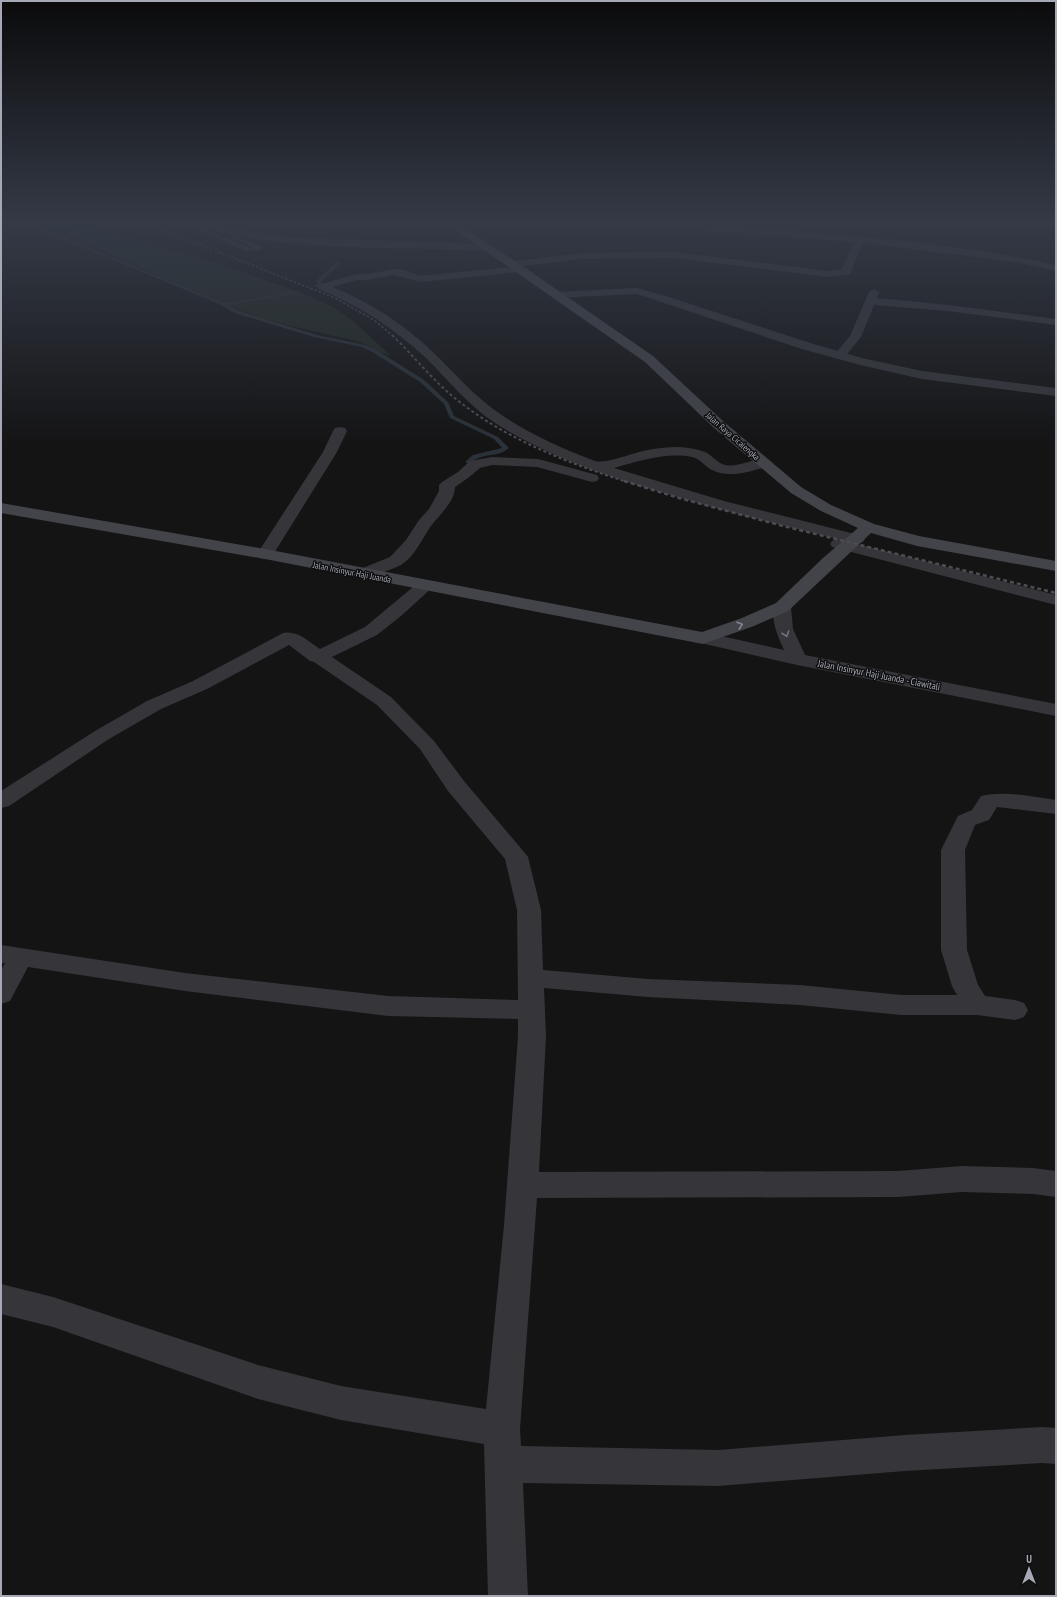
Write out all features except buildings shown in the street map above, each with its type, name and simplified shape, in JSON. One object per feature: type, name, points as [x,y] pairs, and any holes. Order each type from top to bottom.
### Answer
[{"type":"main road","name":"Jalan Raya Cicalengka","points":[[557,297],[649,359],[718,424],[796,490],[826,508],[868,527],[917,541],[1056,566]]},
{"type":"main road","name":"Jalan Insinyur Haji Juanda","points":[[1,508],[265,554],[425,586],[703,638]]},
{"type":"main road","points":[[703,638],[748,622],[782,607],[868,527]]},
{"type":"street","points":[[347,297],[388,320],[431,357],[458,386],[484,409],[510,426],[558,451],[646,483],[726,507],[1056,600]]},
{"type":"street","points":[[656,297],[704,314],[860,362],[922,375],[1056,392]]},
{"type":"street","points":[[840,355],[855,337],[872,297],[1056,322]]},
{"type":"street","points":[[265,554],[330,452],[340,431]]},
{"type":"street","points":[[600,467],[640,457],[672,452],[703,456],[717,468],[722,469],[738,469],[764,463]]},
{"type":"street","points":[[364,574],[396,561],[413,543],[425,523],[436,511],[446,491],[447,485],[475,464],[502,461],[538,463],[773,529],[852,543]]},
{"type":"street","points":[[317,657],[371,631],[425,586]]},
{"type":"street","points":[[782,607],[784,628],[797,659]]},
{"type":"street","points":[[1,801],[102,735],[154,705],[200,685],[290,637],[384,702],[427,745],[456,786],[516,856],[529,910],[532,1036],[522,1185],[502,1429],[508,1596]]},
{"type":"street","name":"Jalan Insinyur Haji Juanda - Ciawitali","points":[[703,638],[797,659],[1056,710]]},
{"type":"street","points":[[977,1005],[965,986],[954,950],[953,850],[966,821],[981,815],[989,801],[999,800],[1056,807]]},
{"type":"street","points":[[1,994],[11,956],[185,982],[388,1006],[531,1010]]},
{"type":"street","points":[[530,978],[648,988],[800,995],[901,1005],[977,1005],[1015,1010]]},
{"type":"street","points":[[522,1185],[898,1184],[962,1179],[1033,1181],[1056,1184]]},
{"type":"street","points":[[1,1299],[52,1312],[258,1382],[341,1403],[502,1429]]},
{"type":"street","points":[[503,1464],[718,1468],[912,1453],[1042,1445],[1056,1446]]},
{"type":"shaded area","points":[[206,297],[310,297],[331,306],[352,320],[390,355],[357,341],[283,324],[253,315]]},
{"type":"waterway","points":[[204,297],[217,302],[229,304],[271,297]]},
{"type":"waterway","points":[[221,303],[237,312],[316,336],[363,346],[376,352],[422,381],[446,403],[452,417],[496,438],[506,448],[501,451],[475,456],[468,462]]},
{"type":"railway","points":[[331,297],[374,320],[393,336]]},
{"type":"railway","points":[[393,336],[450,394],[490,423],[534,447],[557,457],[625,481]]},
{"type":"railway","points":[[625,481],[679,498],[783,526],[1056,593]]}]
